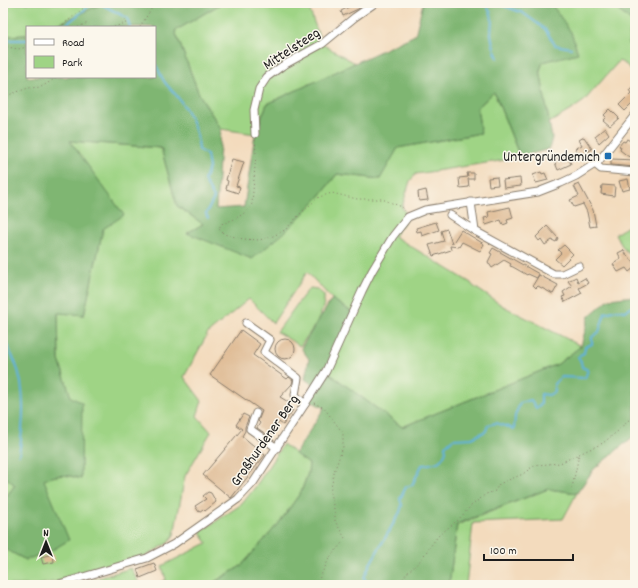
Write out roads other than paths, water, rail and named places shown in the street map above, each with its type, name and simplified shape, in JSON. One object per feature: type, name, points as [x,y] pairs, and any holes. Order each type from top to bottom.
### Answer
[{"type":"street","name":"Mittelsteeg","points":[[255,134],[254,110],[259,89],[267,77],[282,66],[322,44],[355,17],[376,3]]},
{"type":"street","points":[[475,231],[471,202],[538,192],[576,176],[595,164],[610,148],[635,115]]},
{"type":"street","points":[[595,164],[601,169],[635,172]]},
{"type":"street","name":"Großhurdener Berg","points":[[56,585],[148,558],[174,544],[238,499],[253,483],[326,371],[372,271],[393,236],[408,216],[425,210],[471,202]]},
{"type":"street","points":[[450,215],[475,231],[554,274],[562,274],[579,266]]},
{"type":"street","points":[[246,323],[270,340],[264,352],[298,378],[295,395],[307,402]]},
{"type":"street","points":[[256,413],[250,429],[277,448]]},
{"type":"waterway","points":[[64,26],[93,3]]},
{"type":"waterway","points":[[99,3],[127,18],[130,26]]},
{"type":"waterway","points":[[486,3],[492,16],[491,34],[498,58]]},
{"type":"waterway","points":[[496,3],[523,13],[545,29],[555,45],[571,48]]},
{"type":"waterway","points":[[3,40],[26,40]]},
{"type":"waterway","points":[[156,65],[161,77],[176,95],[188,114],[197,136],[199,150],[207,155],[209,168],[204,180],[214,198],[206,214],[208,218]]},
{"type":"waterway","points":[[369,585],[364,578],[370,564],[400,512],[402,505],[400,499],[406,487],[412,485],[422,465],[440,461],[446,451],[445,446],[453,439],[472,438],[486,431],[488,425],[496,423],[514,429],[515,416],[520,403],[531,400],[536,408],[541,404],[541,394],[549,395],[555,391],[554,384],[561,377],[585,378],[588,370],[582,367],[578,358],[584,353],[585,347],[592,344],[592,337],[599,332],[605,313],[617,310],[625,311],[635,306]]},
{"type":"waterway","points":[[3,337],[19,373],[23,396],[23,420],[19,455]]},
{"type":"place","name":"Untergründemich","points":[[608,156]]}]
